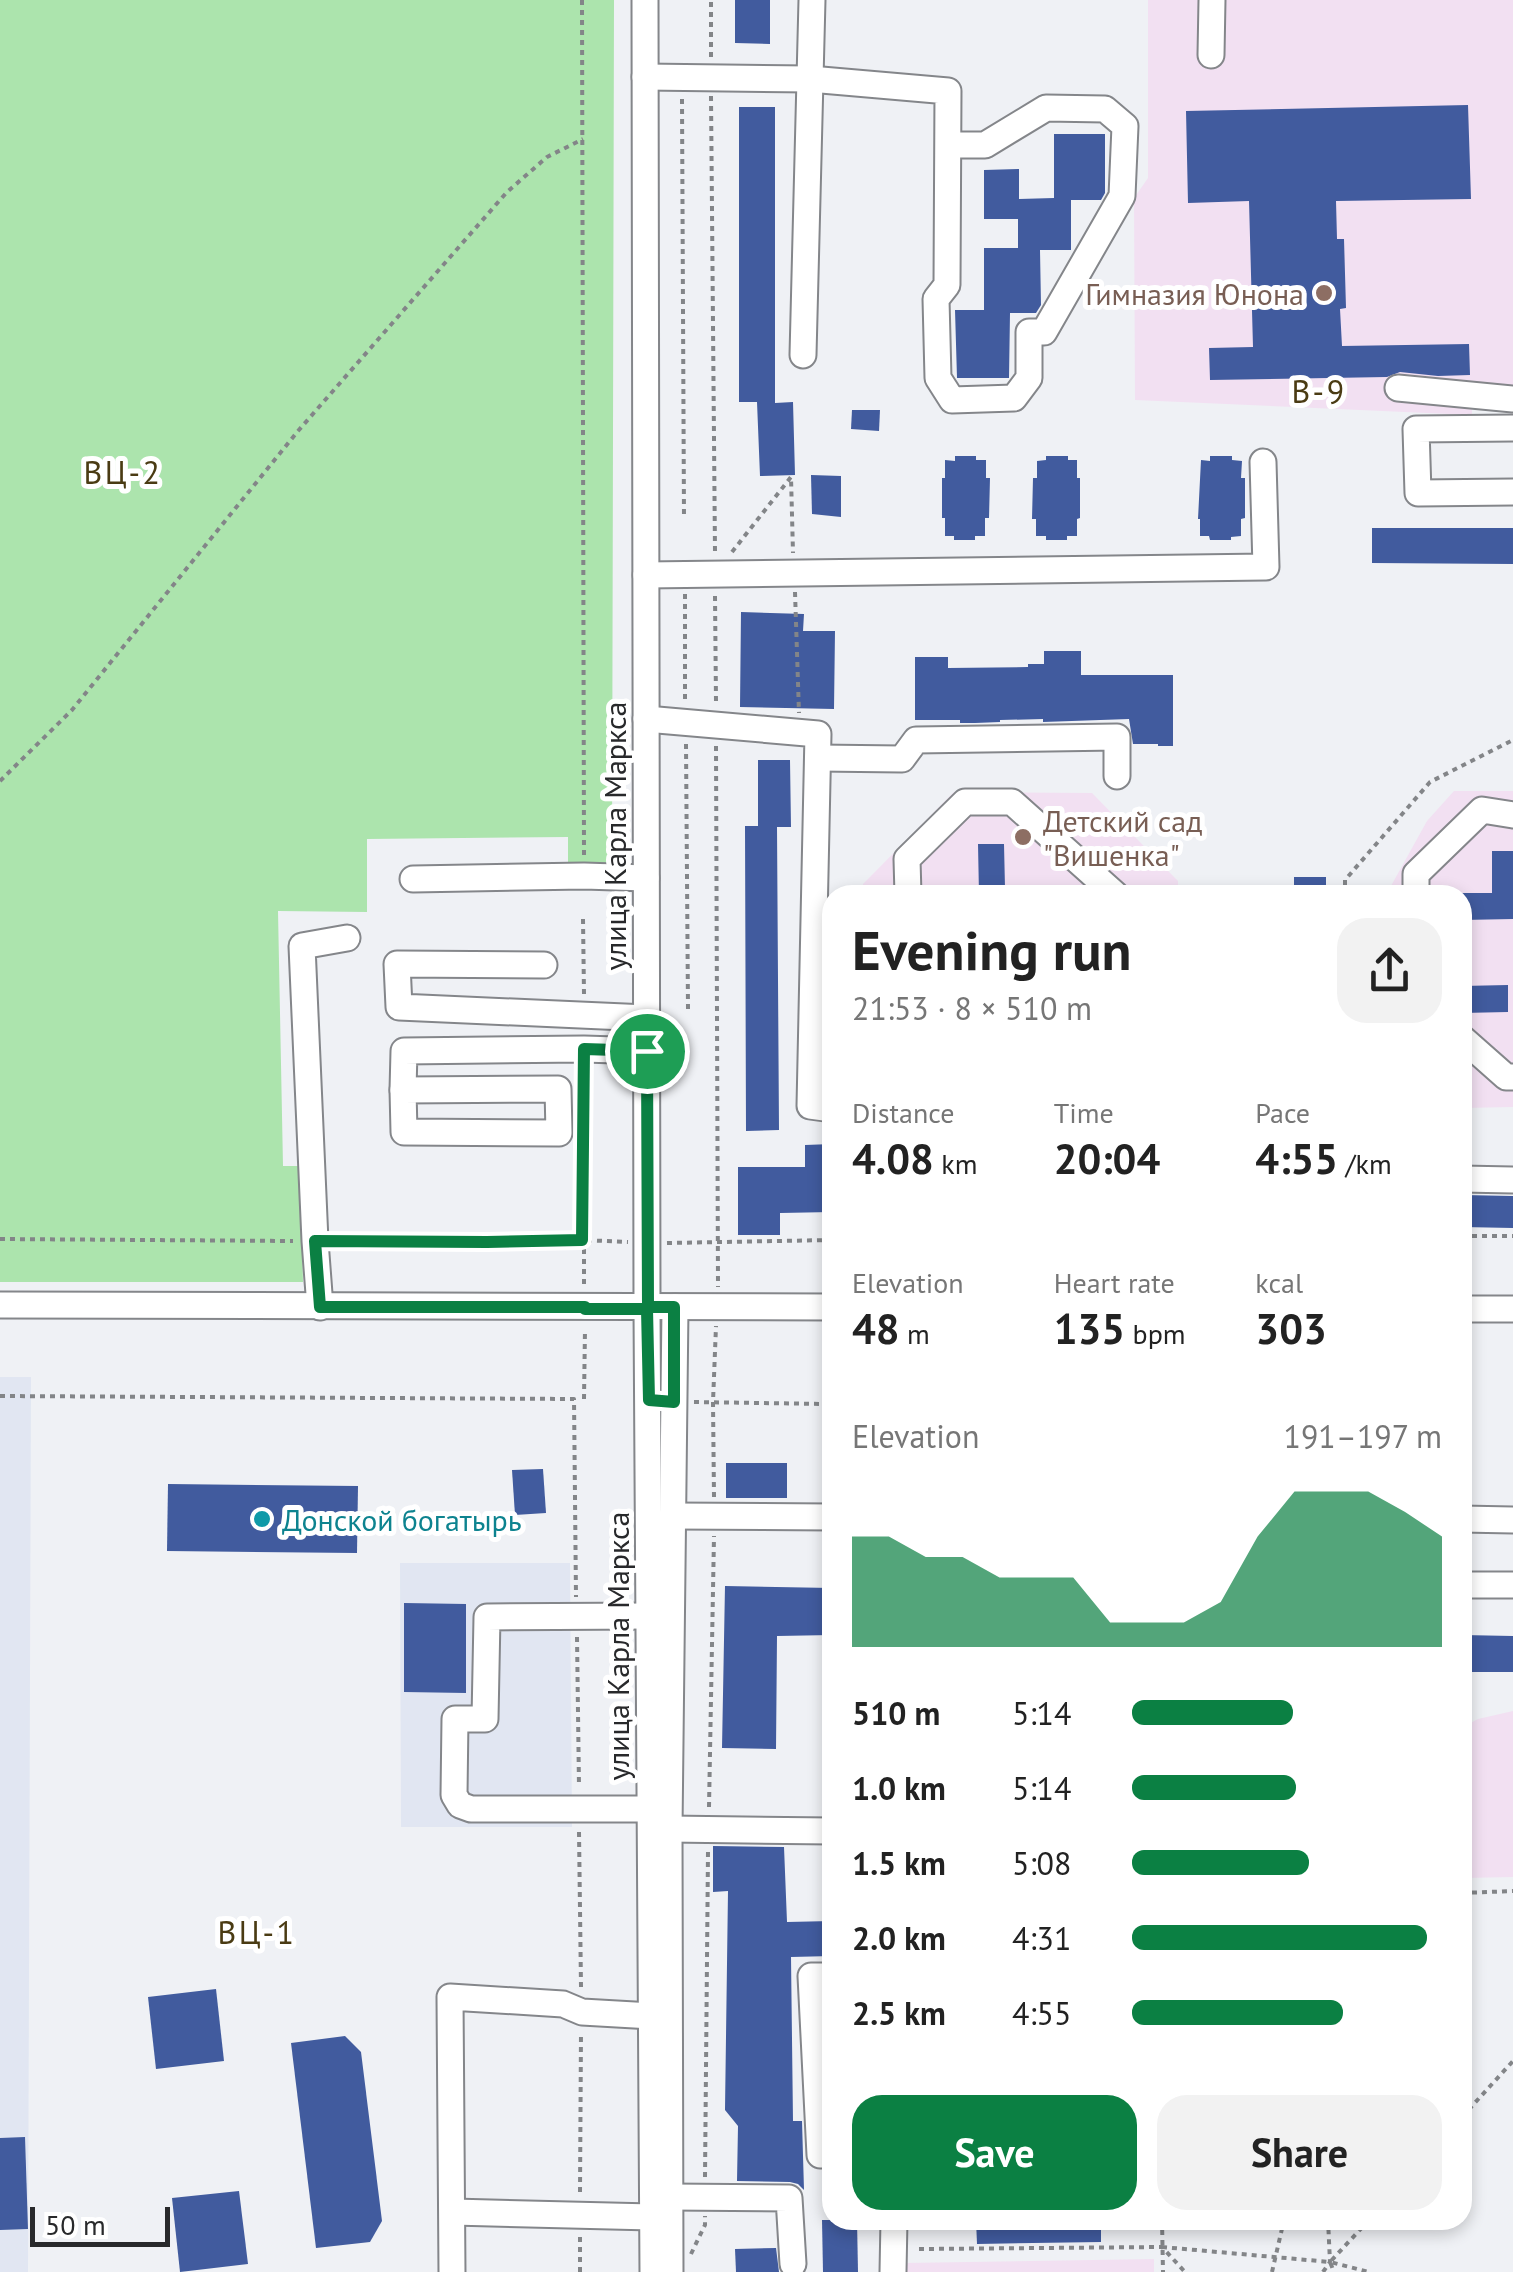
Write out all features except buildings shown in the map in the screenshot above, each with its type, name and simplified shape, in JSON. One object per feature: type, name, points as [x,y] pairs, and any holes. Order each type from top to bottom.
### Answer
[{"type":"street","name":"улица Карла Маркса","points":[[645,0],[653,2272]]},
{"type":"street","points":[[803,354],[812,0]]},
{"type":"street","points":[[1211,55],[1212,0]]},
{"type":"street","points":[[645,77],[810,79],[948,91],[947,285],[936,299],[938,378],[952,400],[1014,398],[1029,378],[1029,332],[1044,332],[1122,196],[1125,126],[1106,109],[1046,108],[985,145],[948,144]]},
{"type":"street","points":[[1398,388],[1513,399]]},
{"type":"street","points":[[1513,428],[1416,430],[1418,493],[1513,492]]},
{"type":"street","points":[[646,574],[1266,567],[1263,462]]},
{"type":"street","points":[[646,719],[818,734],[810,1106],[822,1108]]},
{"type":"street","points":[[818,758],[902,759],[916,740],[1117,737],[1116,776]]},
{"type":"street","points":[[908,885],[907,859],[965,802],[1012,802],[1105,885]]},
{"type":"street","points":[[1416,885],[1416,874],[1482,810],[1513,815]]},
{"type":"street","points":[[413,879],[646,878]]},
{"type":"street","points":[[320,1307],[302,946],[347,938]]},
{"type":"street","points":[[544,965],[397,964],[398,1007],[647,1018]]},
{"type":"street","points":[[1472,1047],[1506,1077],[1513,1077]]},
{"type":"street","points":[[403,1090],[558,1089],[559,1133],[404,1132],[403,1090],[404,1050],[647,1051]]},
{"type":"street","points":[[1472,1179],[1513,1180]]},
{"type":"street","points":[[1472,1307],[1513,1307]]},
{"type":"street","points":[[0,1308],[585,1308]]},
{"type":"street","points":[[0,1308],[822,1308]]},
{"type":"street","name":"улица Карла Маркса","points":[[674,1308],[668,1829],[670,2197],[678,2269]]},
{"type":"street","points":[[672,1516],[822,1516]]},
{"type":"street","points":[[1472,1520],[1513,1520]]},
{"type":"street","points":[[1472,1585],[1513,1586]]},
{"type":"street","points":[[650,1616],[487,1617],[485,1719],[455,1719],[454,1795],[460,1805],[471,1809],[651,1809]]},
{"type":"street","points":[[668,1829],[822,1832]]},
{"type":"street","points":[[822,1976],[811,1976],[822,2155]]},
{"type":"street","points":[[452,2272],[450,1997],[563,2004],[582,2012],[652,2016]]},
{"type":"street","points":[[670,2197],[789,2198],[793,2264]]},
{"type":"street","points":[[453,2212],[652,2217]]},
{"type":"street","points":[[893,2272],[894,2230]]},
{"type":"path","points":[[582,0],[584,876]]},
{"type":"path","points":[[678,2269],[705,2225],[712,1402],[719,1242],[711,0]]},
{"type":"path","points":[[682,78],[684,519]]},
{"type":"path","points":[[0,781],[72,710],[298,431],[508,192],[547,158],[582,139]]},
{"type":"path","points":[[685,574],[688,1009]]},
{"type":"path","points":[[1345,885],[1345,880],[1430,782],[1513,740]]},
{"type":"path","points":[[584,919],[584,1015]]},
{"type":"path","points":[[584,1049],[584,1399]]},
{"type":"path","points":[[1472,1236],[1513,1236]]},
{"type":"path","points":[[0,1239],[647,1243],[822,1240]]},
{"type":"path","points":[[0,1396],[574,1399],[582,2012],[580,2272]]},
{"type":"path","points":[[674,1402],[822,1404]]},
{"type":"path","points":[[1472,1893],[1513,1891]]},
{"type":"path","points":[[1472,2106],[1513,2061]]},
{"type":"path","points":[[1162,2230],[1163,2272]]},
{"type":"path","points":[[1272,2272],[1282,2230]]},
{"type":"path","points":[[1328,2230],[1334,2272]]},
{"type":"path","points":[[1323,2272],[1359,2230]]},
{"type":"path","points":[[1162,2247],[1185,2272]]},
{"type":"path","points":[[919,2249],[1162,2247],[1330,2262],[1369,2272]]},
{"type":"shaded area","name":"Гимназия Юнона","points":[[1148,0],[1513,0],[1513,388],[1472,395],[1472,415],[1135,400],[1134,198],[1148,178]]},
{"type":"shaded area","points":[[1454,791],[1513,791],[1513,1107],[1472,1108],[1472,885],[1392,885],[1427,821]]},
{"type":"shaded area","name":"Детский сад \"Вишенка\"","points":[[954,792],[1092,793],[1178,881],[1178,885],[863,884]]},
{"type":"shaded area","points":[[0,1377],[31,1377],[28,2272],[0,2272]]},
{"type":"shaded area","points":[[400,1563],[570,1563],[572,1827],[401,1827]]},
{"type":"shaded area","points":[[1513,1711],[1513,1877],[1472,1878],[1472,1722]]},
{"type":"shaded area","points":[[1154,2259],[1154,2272],[902,2272],[902,2263]]},
{"type":"green space","points":[[0,0],[614,0],[612,867],[568,872],[568,837],[367,839],[367,912],[278,911],[283,1166],[300,1166],[303,1282],[0,1282]]},
{"type":"place","name":"Гимназия Юнона","points":[[1324,293]]},
{"type":"place","name":"Детский сад \"Вишенка\"","points":[[1023,837]]},
{"type":"place","name":"Донской богатырь","points":[[262,1519]]},
{"type":"district","name":"В-9","points":[[1319,391]]},
{"type":"district","name":"ВЦ-2","points":[[123,472]]},
{"type":"district","name":"ВЦ-1","points":[[257,1932]]},
{"type":"route","points":[[584,1049],[647,1051],[648,1307],[674,1307],[674,1402],[649,1400],[647,1309],[320,1307],[315,1241],[582,1240],[584,1049]]}]
